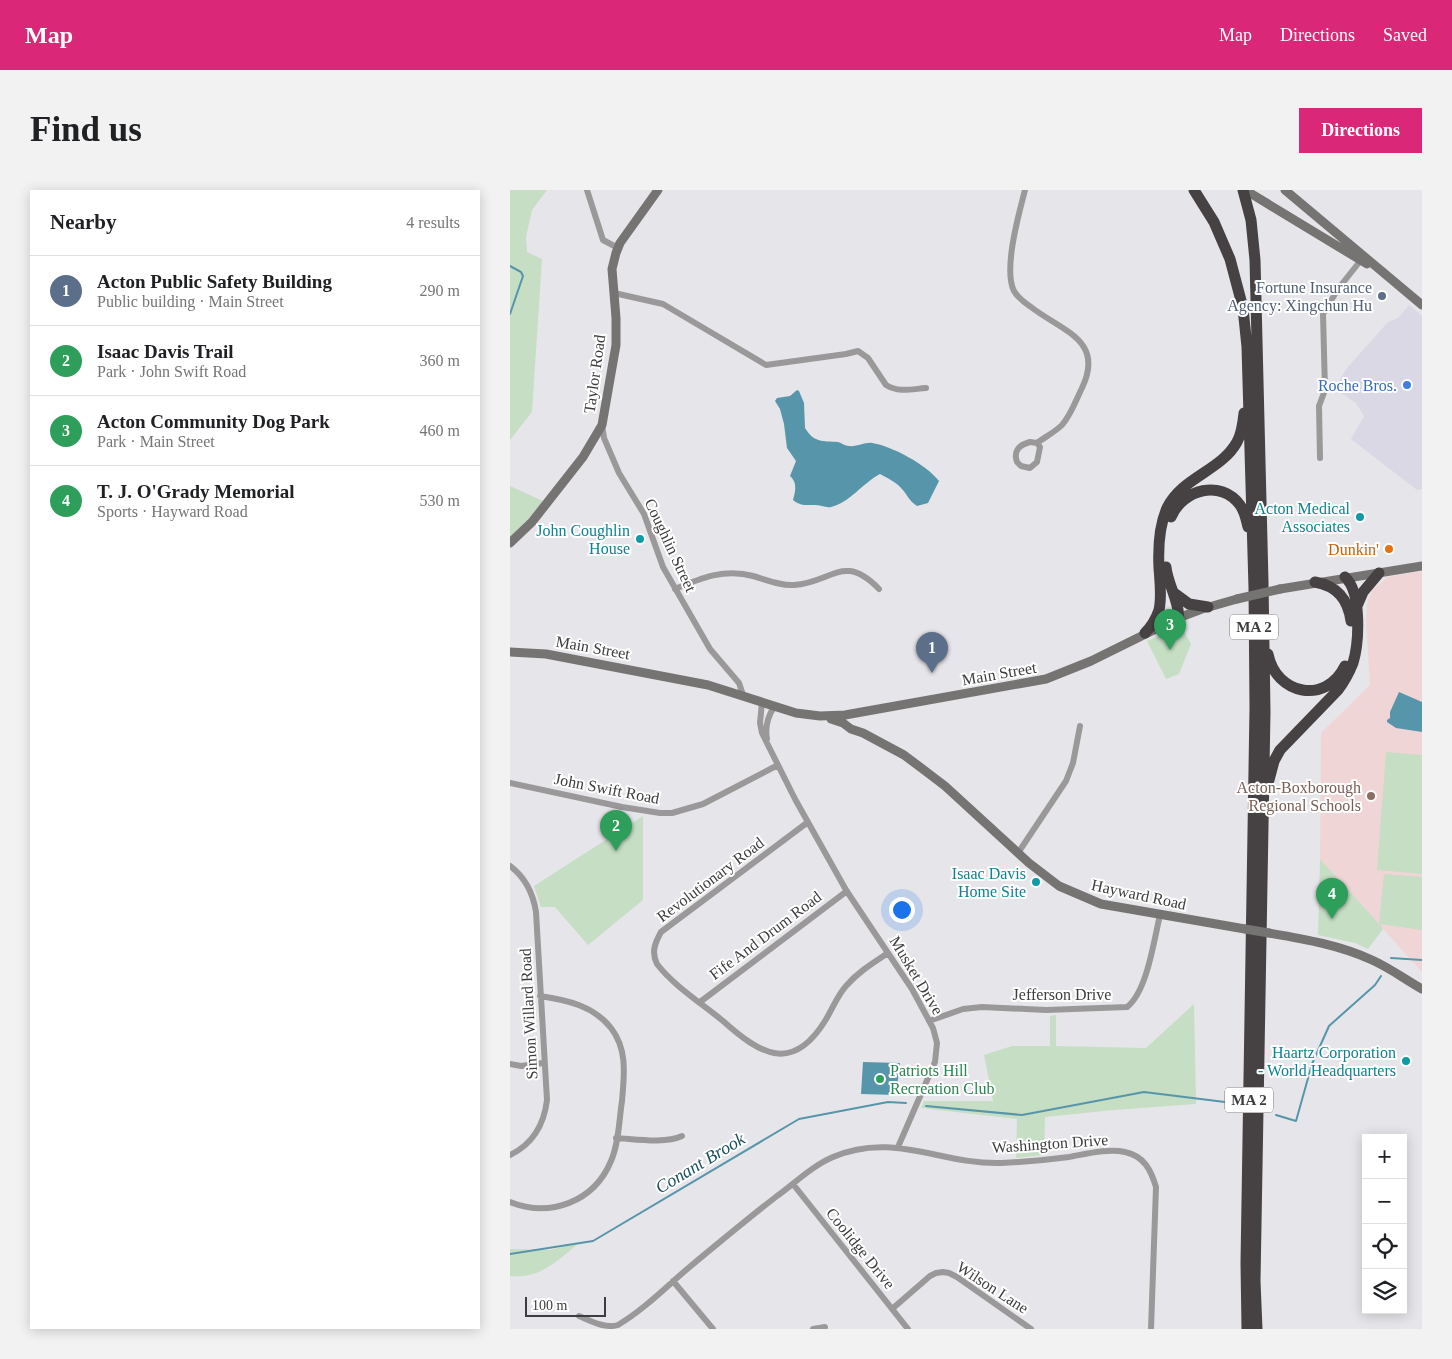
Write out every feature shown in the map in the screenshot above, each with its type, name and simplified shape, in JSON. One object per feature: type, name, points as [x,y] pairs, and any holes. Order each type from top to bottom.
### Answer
[{"type":"highway","name":"MA 2","points":[[1194,190],[1218,231],[1236,278],[1246,327],[1253,550],[1255,728],[1246,1245],[1247,1329]]},
{"type":"highway","name":"MA 2","points":[[1244,190],[1250,220],[1255,265],[1264,628],[1264,804],[1255,1281],[1257,1329]]},
{"type":"highway","points":[[1145,633],[1154,621],[1158,611],[1160,540],[1168,506],[1185,485],[1221,460],[1234,447],[1241,431],[1248,384]]},
{"type":"highway","points":[[1178,618],[1178,609],[1166,575],[1166,544],[1170,523],[1178,505],[1193,493],[1205,490],[1218,491],[1229,495],[1237,501],[1246,515],[1253,550]]},
{"type":"highway","points":[[1264,804],[1277,755],[1284,745],[1338,690],[1349,672],[1356,646],[1357,615],[1360,597],[1379,572]]},
{"type":"highway","points":[[1160,577],[1166,603],[1171,613],[1178,618]]},
{"type":"highway","points":[[1264,628],[1270,663],[1278,676],[1286,684],[1296,689],[1308,690],[1326,686],[1335,680],[1346,661],[1351,636],[1351,620],[1343,585],[1345,577]]},
{"type":"highway","points":[[1345,577],[1352,586],[1357,615]]},
{"type":"highway","points":[[1314,582],[1326,584],[1336,590],[1348,606]]},
{"type":"highway","points":[[1170,587],[1185,603],[1208,607]]},
{"type":"main road","name":"Taylor Road","points":[[510,543],[532,522],[583,457],[602,425],[616,345],[612,270],[618,248],[658,190]]},
{"type":"main road","points":[[1244,190],[1393,280]]},
{"type":"main road","points":[[1285,190],[1422,305]]},
{"type":"main road","name":"Main Street","points":[[510,652],[546,654],[708,685],[796,713],[820,716],[849,715],[1046,679],[1091,661],[1178,618],[1208,607],[1280,588],[1422,566]]},
{"type":"main road","points":[[848,726],[844,719],[849,715],[863,733]]},
{"type":"main road","name":"Hayward Road","points":[[820,716],[840,721],[851,729],[863,733],[904,755],[938,781],[1044,876],[1072,893],[1101,904],[1306,940],[1354,952],[1386,967],[1422,989]]},
{"type":"street","points":[[587,190],[603,240],[618,248]]},
{"type":"street","points":[[1025,190],[1012,249],[1014,290],[1027,304],[1076,338],[1084,346],[1089,360],[1086,379],[1067,419],[1055,431],[1037,444]]},
{"type":"street","points":[[1320,458],[1319,407],[1325,390],[1323,312],[1361,260]]},
{"type":"street","points":[[614,293],[663,304],[766,365],[858,351],[866,355],[890,388],[904,390],[926,388]]},
{"type":"street","name":"Coughlin Street","points":[[602,425],[604,438],[619,473],[644,514],[663,567],[710,649],[739,682],[742,695]]},
{"type":"street","points":[[1030,442],[1037,444],[1040,447],[1040,455],[1034,466],[1025,467],[1017,462],[1015,452],[1018,447],[1030,442]]},
{"type":"street","points":[[675,589],[709,575],[725,573],[738,572],[774,583],[794,586],[815,582],[834,572],[849,570],[867,577],[879,589]]},
{"type":"street","name":"Musket Drive","points":[[762,702],[760,723],[778,765],[847,891],[922,1005],[937,1043],[935,1062],[898,1148]]},
{"type":"street","name":"Musket Drive","points":[[769,747],[766,735],[767,722],[774,706]]},
{"type":"street","points":[[1018,853],[1066,781],[1080,726]]},
{"type":"street","name":"John Swift Road","points":[[510,783],[631,809],[672,813],[703,804],[778,765]]},
{"type":"street","name":"Revolutionary Road","points":[[808,822],[661,932],[654,952],[657,964],[741,1038],[763,1051],[775,1054],[793,1052],[808,1043],[824,1022],[846,985],[869,965],[888,953]]},
{"type":"street","name":"Simon Willard Road","points":[[510,866],[524,879],[534,901],[538,930],[547,1100],[543,1121],[538,1132],[530,1142],[510,1155]]},
{"type":"street","name":"Fife And Drum Road","points":[[700,1002],[847,891]]},
{"type":"street","name":"Jefferson Drive","points":[[929,1021],[963,1009],[982,1007],[1046,1010],[1127,1007],[1134,1002],[1141,989],[1160,915]]},
{"type":"street","points":[[510,1202],[522,1207],[550,1209],[575,1200],[598,1182],[611,1160],[616,1138],[624,1065],[621,1046],[616,1036],[605,1022],[588,1009],[565,1000],[540,996]]},
{"type":"street","points":[[510,1064],[521,1066],[544,1063]]},
{"type":"street","points":[[616,1138],[651,1140],[682,1136]]},
{"type":"street","name":"Washington Drive","points":[[579,1316],[604,1326],[613,1327],[618,1325],[648,1304],[673,1281],[820,1164],[838,1155],[881,1146],[977,1162],[1000,1163],[1110,1152],[1124,1152],[1142,1161],[1152,1172],[1156,1194],[1151,1329]]},
{"type":"street","name":"Coolidge Drive","points":[[793,1184],[908,1329]]},
{"type":"street","name":"Wilson Lane","points":[[892,1309],[930,1276],[936,1273],[949,1272],[1031,1329]]},
{"type":"street","points":[[673,1281],[713,1329]]},
{"type":"street","points":[[813,1329],[825,1326]]},
{"type":"shaded area","points":[[1409,305],[1422,316],[1422,489],[1417,490],[1351,439],[1364,416],[1356,403],[1338,391],[1339,381],[1347,368],[1388,322],[1398,318]]},
{"type":"shaded area","name":"Acton-Boxborough Regional Schools","points":[[1422,571],[1422,972],[1320,859],[1321,733],[1370,685],[1366,621],[1367,602],[1373,589],[1388,577]]},
{"type":"green space","points":[[510,190],[547,190],[532,210],[526,237],[527,252],[542,259],[532,412],[510,440]]},
{"type":"green space","points":[[510,486],[543,501],[531,518],[510,538]]},
{"type":"green space","points":[[1181,626],[1191,644],[1179,674],[1166,679],[1147,641]]},
{"type":"green space","points":[[1386,752],[1422,755],[1422,874],[1377,870]]},
{"type":"green space","points":[[643,816],[643,900],[588,945],[555,907],[541,907],[534,886]]},
{"type":"green space","points":[[1320,859],[1379,924],[1384,874],[1422,877],[1422,930],[1380,924],[1383,929],[1368,949],[1355,943],[1318,935]]},
{"type":"green space","points":[[1194,1004],[1196,1104],[1045,1117],[1044,1155],[1016,1158],[1017,1119],[921,1108],[924,1101],[993,1101],[984,1055],[1012,1046],[1050,1046],[1050,1016],[1056,1015],[1056,1046],[1146,1048]]},
{"type":"green space","points":[[579,1243],[539,1272],[530,1275],[510,1276],[510,1249],[550,1250]]},
{"type":"water","points":[[797,390],[804,403],[805,428],[808,433],[815,439],[838,442],[848,446],[872,443],[889,448],[908,457],[926,469],[939,481],[928,503],[917,506],[899,486],[880,474],[838,505],[827,507],[803,505],[793,500],[795,485],[790,476],[796,461],[787,448],[784,424],[780,409],[775,401],[777,398],[790,396]]},
{"type":"water","points":[[1399,692],[1422,702],[1422,732],[1396,728],[1387,722]]},
{"type":"water","name":"Patriots Hill Recreation Club","points":[[863,1062],[900,1063],[896,1095],[861,1094]]},
{"type":"waterway","points":[[510,266],[521,272],[523,276],[510,314]]},
{"type":"waterway","name":"Conant Brook","points":[[1391,958],[1422,960]]},
{"type":"waterway","name":"Conant Brook","points":[[1276,1115],[1296,1121],[1312,1064],[1329,1026],[1375,985],[1381,976]]},
{"type":"waterway","name":"Conant Brook","points":[[926,1106],[1022,1115],[1144,1092],[1233,1103]]},
{"type":"waterway","name":"Conant Brook","points":[[510,1254],[593,1241],[799,1119],[888,1102],[906,1103]]},
{"type":"place","name":"Fortune Insurance Agency: Xingchun Hu","points":[[1382,296]]},
{"type":"place","name":"Roche Bros.","points":[[1407,385]]},
{"type":"place","name":"Acton Medical Associates","points":[[1360,517]]},
{"type":"place","name":"John Coughlin House","points":[[640,539]]},
{"type":"place","name":"Dunkin'","points":[[1389,549]]},
{"type":"place","name":"Acton Community Dog Park","points":[[1170,650]]},
{"type":"place","name":"Acton Public Safety Building","points":[[932,673]]},
{"type":"place","name":"Acton-Boxborough Regional Schools","points":[[1371,796]]},
{"type":"place","name":"Isaac Davis Trail","points":[[616,851]]},
{"type":"place","name":"Isaac Davis Home Site","points":[[1036,882]]},
{"type":"place","name":"T. J. O'Grady Memorial","points":[[1332,919]]},
{"type":"place","name":"Haartz Corporation - World Headquarters","points":[[1406,1061]]},
{"type":"place","name":"Patriots Hill Recreation Club","points":[[880,1079]]}]
